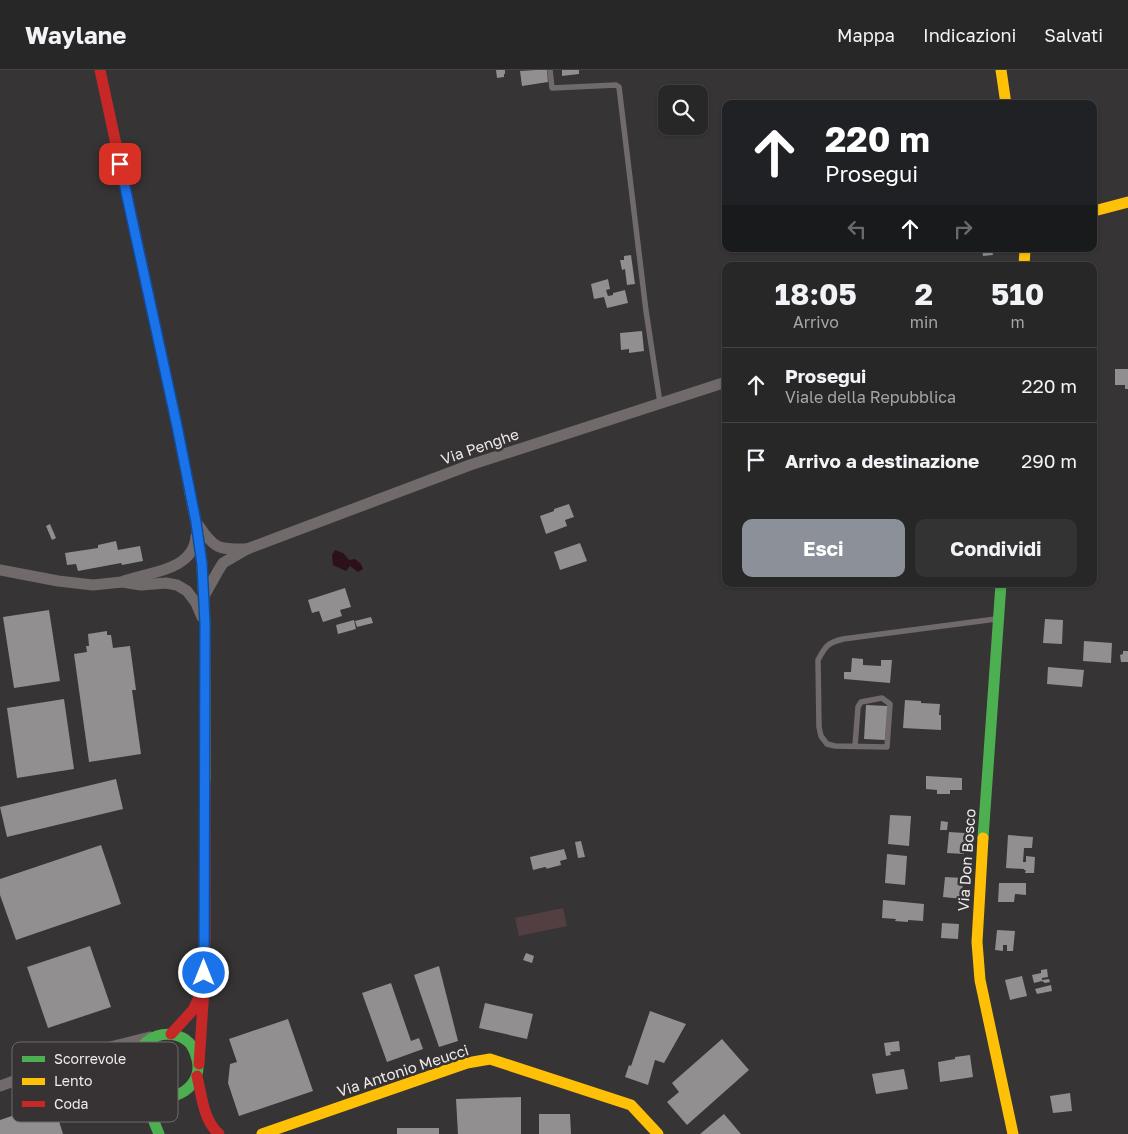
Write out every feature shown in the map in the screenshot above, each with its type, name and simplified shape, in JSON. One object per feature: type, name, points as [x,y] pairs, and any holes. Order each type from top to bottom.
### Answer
[{"type":"main road","points":[[100,70],[177,426],[196,522],[202,564],[205,624],[204,973],[198,1070],[192,1085],[185,1092],[178,1095]]},
{"type":"main road","points":[[1001,70],[1005,100]]},
{"type":"main road","points":[[1097,210],[1128,202]]},
{"type":"main road","name":"Via Don Bosco","points":[[1001,587],[977,942],[980,980],[1013,1134]]},
{"type":"main road","points":[[171,1034],[193,1010],[201,992],[204,973]]},
{"type":"main road","points":[[145,1042],[158,1034],[171,1034],[180,1036],[194,1047],[198,1055],[198,1070],[207,1118],[212,1129],[219,1134]]},
{"type":"main road","name":"Via Antonio Meucci","points":[[262,1134],[467,1064],[490,1059],[630,1105],[658,1134]]},
{"type":"main road","points":[[155,1122],[159,1134]]},
{"type":"street","name":"Via Penghe","points":[[204,596],[223,564],[247,549],[470,465],[722,383]]},
{"type":"street","name":"Via Penghe","points":[[196,522],[211,542],[218,547],[247,549]]},
{"type":"street","points":[[122,582],[137,576],[160,572],[182,560],[190,552],[196,540],[196,522]]},
{"type":"street","points":[[0,570],[58,581],[93,585],[122,582],[141,585],[166,583],[176,585],[186,591],[196,603],[205,624]]},
{"type":"street","points":[[128,1042],[158,1034]]},
{"type":"street","points":[[0,1086],[12,1082]]},
{"type":"lane","points":[[550,70],[552,88],[616,85],[618,87],[646,311],[660,403]]},
{"type":"lane","points":[[856,746],[858,707],[861,702],[882,698],[890,704],[886,747],[835,746],[827,744],[821,736],[819,727],[818,660],[823,650],[830,643],[843,639],[998,619]]},
{"type":"shaded area","points":[[335,550],[343,553],[349,560],[355,559],[361,564],[363,569],[358,572],[350,566],[346,571],[333,565],[332,555]]},
{"type":"shaded area","points":[[563,908],[567,926],[519,936],[515,918]]},
{"type":"building","points":[[496,70],[505,70],[504,77],[497,78]]},
{"type":"building","points":[[547,70],[548,82],[522,86],[520,71]]},
{"type":"building","points":[[562,70],[579,70],[579,74],[562,76]]},
{"type":"building","points":[[982,252],[992,252],[993,255],[983,256]]},
{"type":"building","points":[[631,255],[635,284],[627,285],[625,269],[622,270],[620,260],[624,260],[624,256]]},
{"type":"building","points":[[608,279],[610,289],[606,290],[608,296],[625,290],[628,303],[607,308],[604,297],[594,299],[591,284]]},
{"type":"building","points":[[642,331],[644,351],[629,353],[629,349],[621,350],[620,333]]},
{"type":"building","points":[[1115,369],[1128,369],[1128,389],[1125,389],[1125,385],[1115,385]]},
{"type":"building","points":[[569,504],[574,517],[565,520],[567,526],[546,534],[540,516]]},
{"type":"building","points":[[50,524],[56,538],[52,540],[46,526]]},
{"type":"building","points":[[116,541],[118,550],[140,546],[143,561],[78,571],[76,564],[67,565],[65,553],[98,548],[98,545]]},
{"type":"building","points":[[580,543],[587,561],[560,570],[554,552]]},
{"type":"building","points":[[345,588],[351,607],[340,610],[342,616],[323,622],[319,611],[312,613],[308,600]]},
{"type":"building","points":[[49,610],[60,681],[14,688],[3,617]]},
{"type":"building","points":[[371,617],[373,623],[357,627],[355,621]]},
{"type":"building","points":[[1045,619],[1063,620],[1062,644],[1043,643]]},
{"type":"building","points":[[354,620],[356,629],[338,634],[336,625]]},
{"type":"building","points":[[107,631],[107,635],[111,635],[113,648],[130,646],[136,690],[132,690],[141,754],[89,762],[74,654],[87,652],[86,646],[89,646],[88,634]]},
{"type":"building","points":[[1084,641],[1112,643],[1111,663],[1083,661]]},
{"type":"building","points":[[1123,651],[1128,651],[1128,662],[1121,662],[1120,655],[1123,654]]},
{"type":"building","points":[[852,658],[863,659],[863,665],[881,666],[881,660],[892,660],[890,683],[844,679],[844,672],[851,672]]},
{"type":"building","points":[[1048,667],[1084,670],[1082,687],[1047,684]]},
{"type":"building","points":[[64,699],[74,769],[17,778],[7,708]]},
{"type":"building","points":[[905,700],[940,704],[941,730],[903,728]]},
{"type":"building","points":[[866,705],[888,706],[885,740],[864,739]]},
{"type":"building","points":[[926,776],[962,778],[962,790],[950,790],[950,794],[937,794],[937,790],[926,789]]},
{"type":"building","points":[[116,779],[123,809],[7,837],[0,807]]},
{"type":"building","points":[[890,815],[911,816],[909,846],[888,844]]},
{"type":"building","points":[[941,821],[948,822],[947,830],[940,830]]},
{"type":"building","points":[[949,832],[965,833],[964,854],[947,853]]},
{"type":"building","points":[[1008,835],[1033,837],[1032,848],[1024,848],[1023,862],[1026,862],[1026,856],[1035,857],[1034,873],[1025,873],[1026,870],[1024,869],[1006,868]]},
{"type":"building","points":[[581,841],[585,857],[578,858],[575,842]]},
{"type":"building","points":[[101,845],[121,904],[16,940],[0,895],[0,879]]},
{"type":"building","points":[[564,849],[567,859],[560,861],[561,865],[533,870],[530,857]]},
{"type":"building","points":[[887,854],[907,856],[905,885],[885,883]]},
{"type":"building","points":[[945,877],[963,878],[962,899],[943,897]]},
{"type":"building","points":[[999,883],[1026,883],[1026,895],[1015,894],[1014,902],[998,902]]},
{"type":"building","points":[[883,900],[924,904],[923,921],[908,920],[908,922],[882,918]]},
{"type":"building","points":[[942,923],[959,924],[958,939],[941,938]]},
{"type":"building","points":[[997,930],[1015,931],[1013,951],[1007,951],[1007,945],[1003,945],[1003,951],[995,950]]},
{"type":"building","points":[[90,946],[111,1007],[48,1028],[27,967]]},
{"type":"building","points":[[526,953],[534,956],[532,963],[523,960]]},
{"type":"building","points":[[439,966],[458,1041],[439,1047],[414,975]]},
{"type":"building","points":[[1047,969],[1048,977],[1042,978],[1042,980],[1049,979],[1050,982],[1034,983],[1032,975]]},
{"type":"building","points":[[1022,976],[1027,996],[1010,1000],[1005,980]]},
{"type":"building","points":[[391,983],[411,1041],[419,1038],[423,1049],[387,1062],[362,993]]},
{"type":"building","points":[[1051,985],[1052,991],[1037,994],[1035,989]]},
{"type":"building","points":[[485,1003],[533,1014],[527,1039],[479,1028]]},
{"type":"building","points":[[650,1011],[686,1024],[664,1063],[655,1060],[648,1085],[625,1077],[629,1065],[631,1066]]},
{"type":"building","points":[[288,1019],[313,1091],[239,1116],[228,1083],[230,1064],[237,1062],[229,1039]]},
{"type":"building","points":[[722,1039],[749,1070],[687,1125],[667,1102],[679,1092],[672,1083]]},
{"type":"building","points":[[899,1041],[900,1051],[890,1052],[891,1055],[886,1056],[884,1043]]},
{"type":"building","points":[[970,1055],[973,1077],[940,1082],[938,1062]]},
{"type":"building","points":[[904,1069],[908,1089],[876,1094],[872,1074]]},
{"type":"building","points":[[1070,1093],[1072,1111],[1053,1113],[1050,1096]]},
{"type":"building","points":[[521,1097],[521,1134],[458,1134],[456,1099]]},
{"type":"building","points":[[539,1114],[570,1114],[571,1134],[539,1134]]},
{"type":"building","points":[[724,1114],[741,1134],[700,1134]]},
{"type":"building","points":[[12,1116],[12,1122],[59,1122],[63,1134],[0,1134],[0,1120]]},
{"type":"building","points":[[397,1128],[439,1128],[439,1134],[397,1134]]},
{"type":"traffic: fast","points":[[983,838],[1001,587]]},
{"type":"traffic: fast","points":[[147,1042],[157,1036],[168,1034],[179,1036],[186,1040],[194,1049],[198,1067],[196,1076],[192,1085],[178,1094]]},
{"type":"traffic: fast","points":[[154,1122],[159,1134]]},
{"type":"traffic: slow","points":[[1001,70],[1005,100]]},
{"type":"traffic: slow","points":[[1097,210],[1128,202]]},
{"type":"traffic: slow","points":[[1024,262],[1025,252]]},
{"type":"traffic: slow","points":[[190,493],[202,564],[205,624],[205,781]]},
{"type":"traffic: slow","points":[[983,838],[977,942],[980,980],[1013,1134]]},
{"type":"traffic: slow","points":[[262,1134],[467,1063],[490,1059],[631,1105],[658,1134]]},
{"type":"traffic: jam","points":[[100,70],[190,493]]},
{"type":"traffic: jam","points":[[199,1064],[205,973],[205,781]]},
{"type":"traffic: jam","points":[[171,1034],[193,1010],[201,993]]},
{"type":"traffic: jam","points":[[197,1076],[206,1115],[219,1134]]},
{"type":"route","points":[[120,164],[177,426],[196,522],[202,564],[205,624],[204,973]]}]
